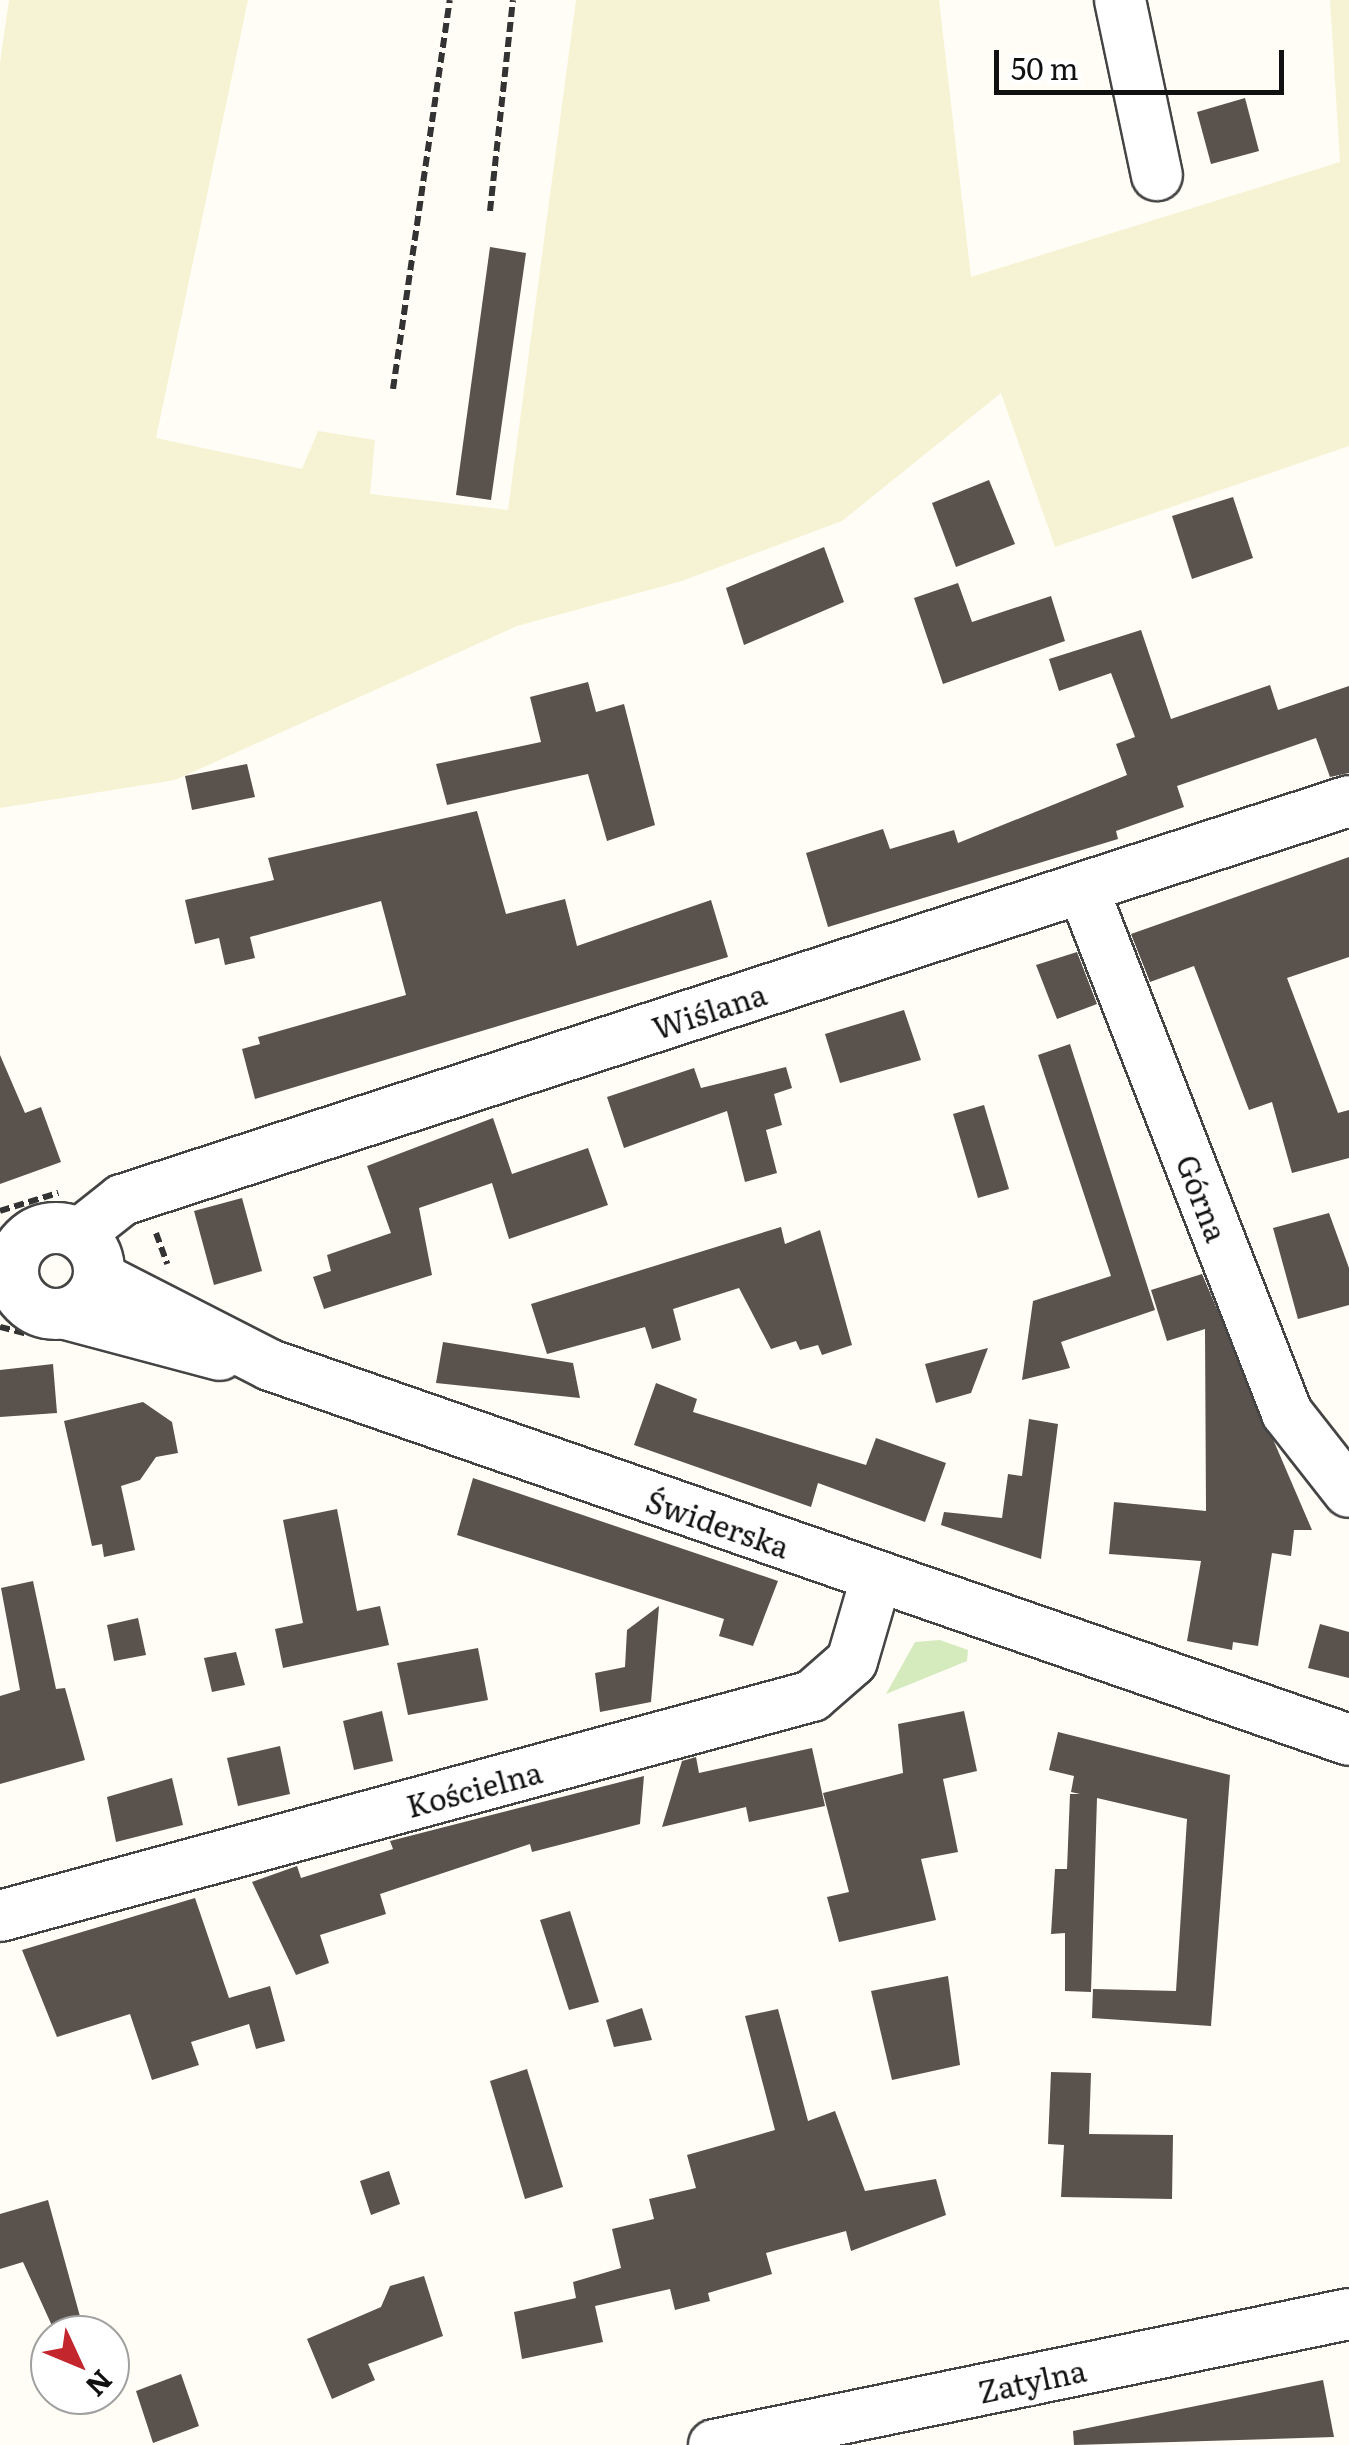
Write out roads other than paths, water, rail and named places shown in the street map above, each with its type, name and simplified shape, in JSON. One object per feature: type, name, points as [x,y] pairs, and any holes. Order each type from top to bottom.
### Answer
[{"type":"street","points":[[1120,0],[1157,176]]},
{"type":"street","name":"Wiślana","points":[[79,1234],[122,1200],[1349,801]]},
{"type":"street","name":"Górna","points":[[1083,889],[1287,1413],[1349,1492]]},
{"type":"street","points":[[66,1314],[100,1278],[96,1252],[79,1234],[32,1235],[7,1279],[26,1303],[66,1314],[270,1365]]},
{"type":"street","name":"Świderska","points":[[100,1278],[270,1365],[876,1579],[1348,1735]]},
{"type":"street","name":"Kościelna","points":[[0,1916],[812,1696],[852,1661],[876,1579]]},
{"type":"street","name":"Zatylna","points":[[714,2445],[1349,2314]]}]
